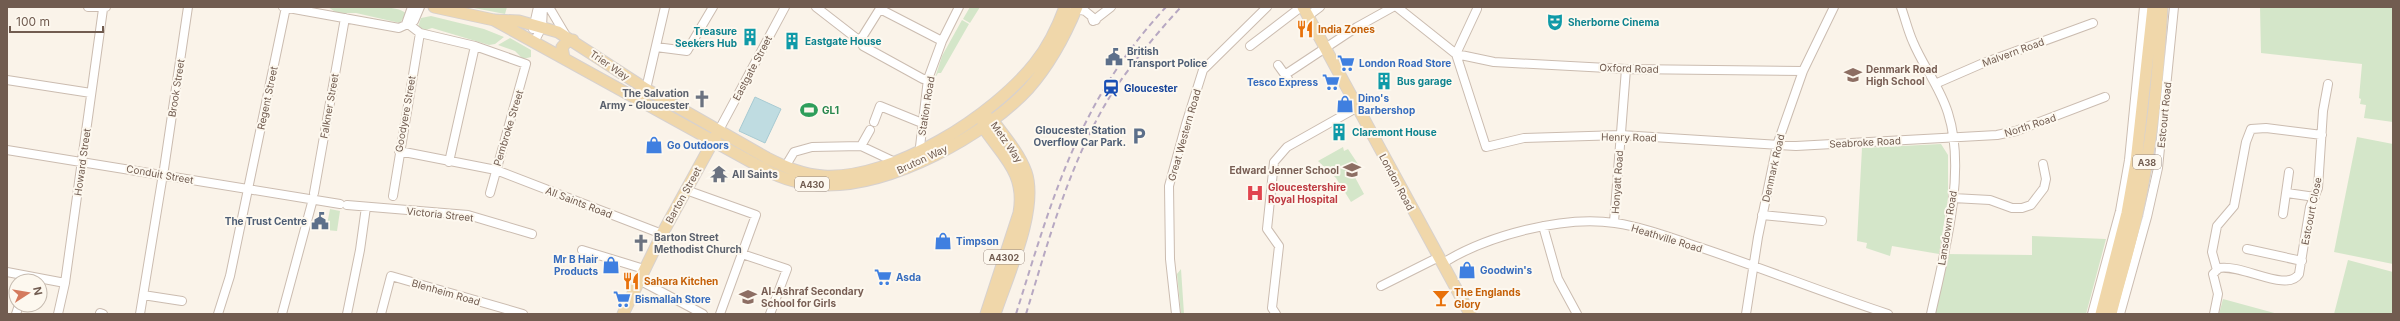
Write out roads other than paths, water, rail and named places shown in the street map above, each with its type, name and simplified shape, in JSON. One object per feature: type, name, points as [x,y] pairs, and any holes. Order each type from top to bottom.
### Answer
[{"type":"main road","name":"Trier Way","points":[[434,7],[494,20],[519,21],[538,26],[570,38],[646,89],[718,130]]},
{"type":"main road","name":"Bruton Way","points":[[718,130],[785,167],[825,176],[858,173],[895,162],[919,157],[982,114],[1017,82],[1035,62],[1061,18],[1064,7]]},
{"type":"main road","name":"Bruton Way","points":[[713,140],[773,174],[817,185],[836,185],[864,181],[919,157],[994,121],[1029,88],[1050,62],[1077,7]]},
{"type":"main road","name":"A38","points":[[2101,314],[2127,213],[2153,7]]},
{"type":"main road","name":"Estcourt Road","points":[[2111,314],[2137,215],[2146,167],[2156,98],[2162,7]]},
{"type":"main road","name":"London Road","points":[[1304,10],[1326,46],[1470,314]]},
{"type":"main road","name":"Trier Way","points":[[494,20],[713,140]]},
{"type":"main road","points":[[564,58],[562,47],[570,38]]},
{"type":"main road","name":"Metz Way","points":[[982,114],[994,121],[1021,160],[1030,187],[1027,217],[995,314]]},
{"type":"main road","name":"Metz Way","points":[[982,114],[983,127],[1012,167],[1021,199],[1019,212],[986,314]]},
{"type":"main road","name":"Barton Street","points":[[623,314],[641,274],[718,130]]},
{"type":"street","points":[[88,7],[104,8]]},
{"type":"street","name":"Brook Street","points":[[140,314],[188,7]]},
{"type":"street","points":[[283,7],[399,28],[407,25],[417,16],[420,7]]},
{"type":"street","name":"Regent Street","points":[[218,314],[230,276],[286,7]]},
{"type":"street","points":[[407,25],[412,7]]},
{"type":"street","points":[[538,7],[538,26]]},
{"type":"street","points":[[534,42],[543,7]]},
{"type":"street","points":[[549,7],[554,19],[570,38]]},
{"type":"street","points":[[646,89],[665,7]]},
{"type":"street","points":[[656,47],[687,51],[713,7]]},
{"type":"street","name":"Eastgate Street","points":[[718,130],[785,7]]},
{"type":"street","points":[[816,7],[862,43],[923,79],[928,79]]},
{"type":"street","name":"Station Road","points":[[919,157],[928,79],[942,40],[959,7]]},
{"type":"street","points":[[1064,7],[1077,7],[1093,19],[1111,7]]},
{"type":"street","name":"Great Western Road","points":[[1176,314],[1170,259],[1170,186],[1186,124],[1203,70],[1267,7]]},
{"type":"street","points":[[1250,46],[1304,10],[1320,7]]},
{"type":"street","points":[[1278,65],[1287,76],[1326,46],[1393,7]]},
{"type":"street","points":[[1397,7],[1456,54],[1477,8]]},
{"type":"street","name":"Denmark Road","points":[[1746,314],[1762,215],[1777,146],[1804,71],[1834,7]]},
{"type":"street","name":"Lansdown Road","points":[[1903,7],[1913,42],[1935,84],[1948,114],[1953,138],[1953,198],[1931,314]]},
{"type":"street","points":[[2092,314],[2133,161],[2144,7]]},
{"type":"street","name":"Estcourt Road","points":[[2120,314],[2147,217],[2158,168],[2174,7]]},
{"type":"street","name":"Howard Street","points":[[58,314],[65,283],[104,8]]},
{"type":"street","points":[[862,43],[881,8],[942,40]]},
{"type":"street","name":"Falkner Street","points":[[282,314],[313,196],[345,18]]},
{"type":"street","name":"Malvern Road","points":[[1935,84],[1981,64],[2093,23]]},
{"type":"street","points":[[407,25],[420,33],[475,46],[449,162]]},
{"type":"street","name":"Goodyere Street","points":[[393,196],[399,151],[420,33]]},
{"type":"street","name":"Pembroke Street","points":[[475,46],[526,64],[490,194]]},
{"type":"street","name":"Oxford Road","points":[[1456,54],[1494,62],[1626,69],[1804,71]]},
{"type":"street","name":"Henry Road","points":[[1456,54],[1484,144],[1489,148],[1524,138],[1621,135],[1777,146]]},
{"type":"street","name":"Honyatt Road","points":[[1614,222],[1626,69]]},
{"type":"street","points":[[7,80],[91,93]]},
{"type":"street","name":"Estcourt Close","points":[[2217,270],[2224,267],[2244,270],[2289,282],[2293,281],[2300,274],[2310,208],[2318,188],[2323,112],[2328,84]]},
{"type":"street","name":"North Road","points":[[1953,138],[1997,135],[2016,131],[2105,97]]},
{"type":"street","points":[[874,122],[880,106],[922,122]]},
{"type":"street","points":[[1276,314],[1272,308],[1279,246],[1267,229],[1274,162],[1287,147],[1358,107]]},
{"type":"street","points":[[2214,314],[2218,294],[2212,277],[2217,270],[2212,252],[2216,226],[2234,206],[2246,142],[2251,129],[2266,128],[2322,135]]},
{"type":"street","points":[[861,146],[870,130]]},
{"type":"street","name":"Seabroke Road","points":[[1777,146],[1953,138]]},
{"type":"street","points":[[785,167],[794,152],[802,148],[861,146],[895,162]]},
{"type":"street","name":"Conduit Street","points":[[7,150],[82,162],[163,172],[247,191],[313,196]]},
{"type":"street","name":"All Saints Road","points":[[399,151],[496,170],[662,234]]},
{"type":"street","points":[[1953,198],[1990,200],[2012,208],[2022,208],[2031,205],[2044,188],[2046,168]]},
{"type":"street","points":[[2283,214],[2289,172]]},
{"type":"street","points":[[686,190],[756,215],[720,314]]},
{"type":"street","points":[[2287,193],[2315,197]]},
{"type":"street","name":"Victoria Street","points":[[313,196],[344,204],[366,207],[468,215],[532,234]]},
{"type":"street","points":[[347,314],[360,250],[366,207]]},
{"type":"street","points":[[1762,215],[1822,221]]},
{"type":"street","name":"Heathville Road","points":[[1381,286],[1441,260],[1505,236],[1543,226],[1576,222],[1614,222],[1655,232],[1754,265],[1815,290],[1888,314]]},
{"type":"street","points":[[1543,226],[1558,280],[1577,314]]},
{"type":"street","points":[[2247,249],[2302,260]]},
{"type":"street","points":[[582,250],[641,274],[703,314]]},
{"type":"street","points":[[742,254],[787,269],[770,314]]},
{"type":"street","name":"Blenheim Road","points":[[381,314],[391,276],[523,314]]},
{"type":"street","points":[[48,281],[65,283]]},
{"type":"street","points":[[144,295],[182,301]]},
{"type":"water","points":[[755,97],[781,109],[765,143],[739,131]]},
{"type":"railway","points":[[1016,314],[1057,190],[1072,151],[1090,114],[1111,78],[1136,42],[1166,7]]},
{"type":"railway","points":[[1026,314],[1062,199],[1085,143],[1114,90],[1155,37],[1181,7]]},
{"type":"place","name":"Sherborne Cinema","points":[[1555,22]]},
{"type":"place","name":"India Zones","points":[[1305,29]]},
{"type":"place","name":"Treasure Seekers Hub","points":[[750,37]]},
{"type":"place","name":"Eastgate House","points":[[792,41]]},
{"type":"place","name":"British Transport Police","points":[[1114,57]]},
{"type":"place","name":"London Road Store","points":[[1346,63]]},
{"type":"place","name":"Denmark Road High School","points":[[1853,75]]},
{"type":"place","name":"Bus garage","points":[[1384,81]]},
{"type":"place","name":"Tesco Express","points":[[1331,82]]},
{"type":"place","name":"Gloucester","points":[[1111,88]]},
{"type":"place","name":"The Salvation Army - Gloucester","points":[[702,99]]},
{"type":"place","name":"Dino's Barbershop","points":[[1345,104]]},
{"type":"place","name":"GL1","points":[[809,110]]},
{"type":"place","name":"Claremont House","points":[[1339,132]]},
{"type":"place","name":"Gloucester Station Overflow Car Park.","points":[[1139,136]]},
{"type":"place","name":"Go Outdoors","points":[[654,145]]},
{"type":"place","name":"Edward Jenner School","points":[[1352,170]]},
{"type":"place","name":"All Saints","points":[[719,174]]},
{"type":"place","name":"Gloucestershire Royal Hospital","points":[[1255,193]]},
{"type":"place","name":"The Trust Centre","points":[[320,221]]},
{"type":"place","name":"Timpson","points":[[943,241]]},
{"type":"place","name":"Barton Street Methodist Church","points":[[641,243]]},
{"type":"place","name":"Mr B Hair Products","points":[[611,265]]},
{"type":"place","name":"Goodwin's","points":[[1467,270]]},
{"type":"place","name":"Asda","points":[[883,277]]},
{"type":"place","name":"Sahara Kitchen","points":[[631,281]]},
{"type":"place","name":"Al-Ashraf Secondary School for Girls","points":[[748,297]]},
{"type":"place","name":"The Englands Glory","points":[[1441,298]]},
{"type":"place","name":"Bismallah Store","points":[[622,299]]}]
